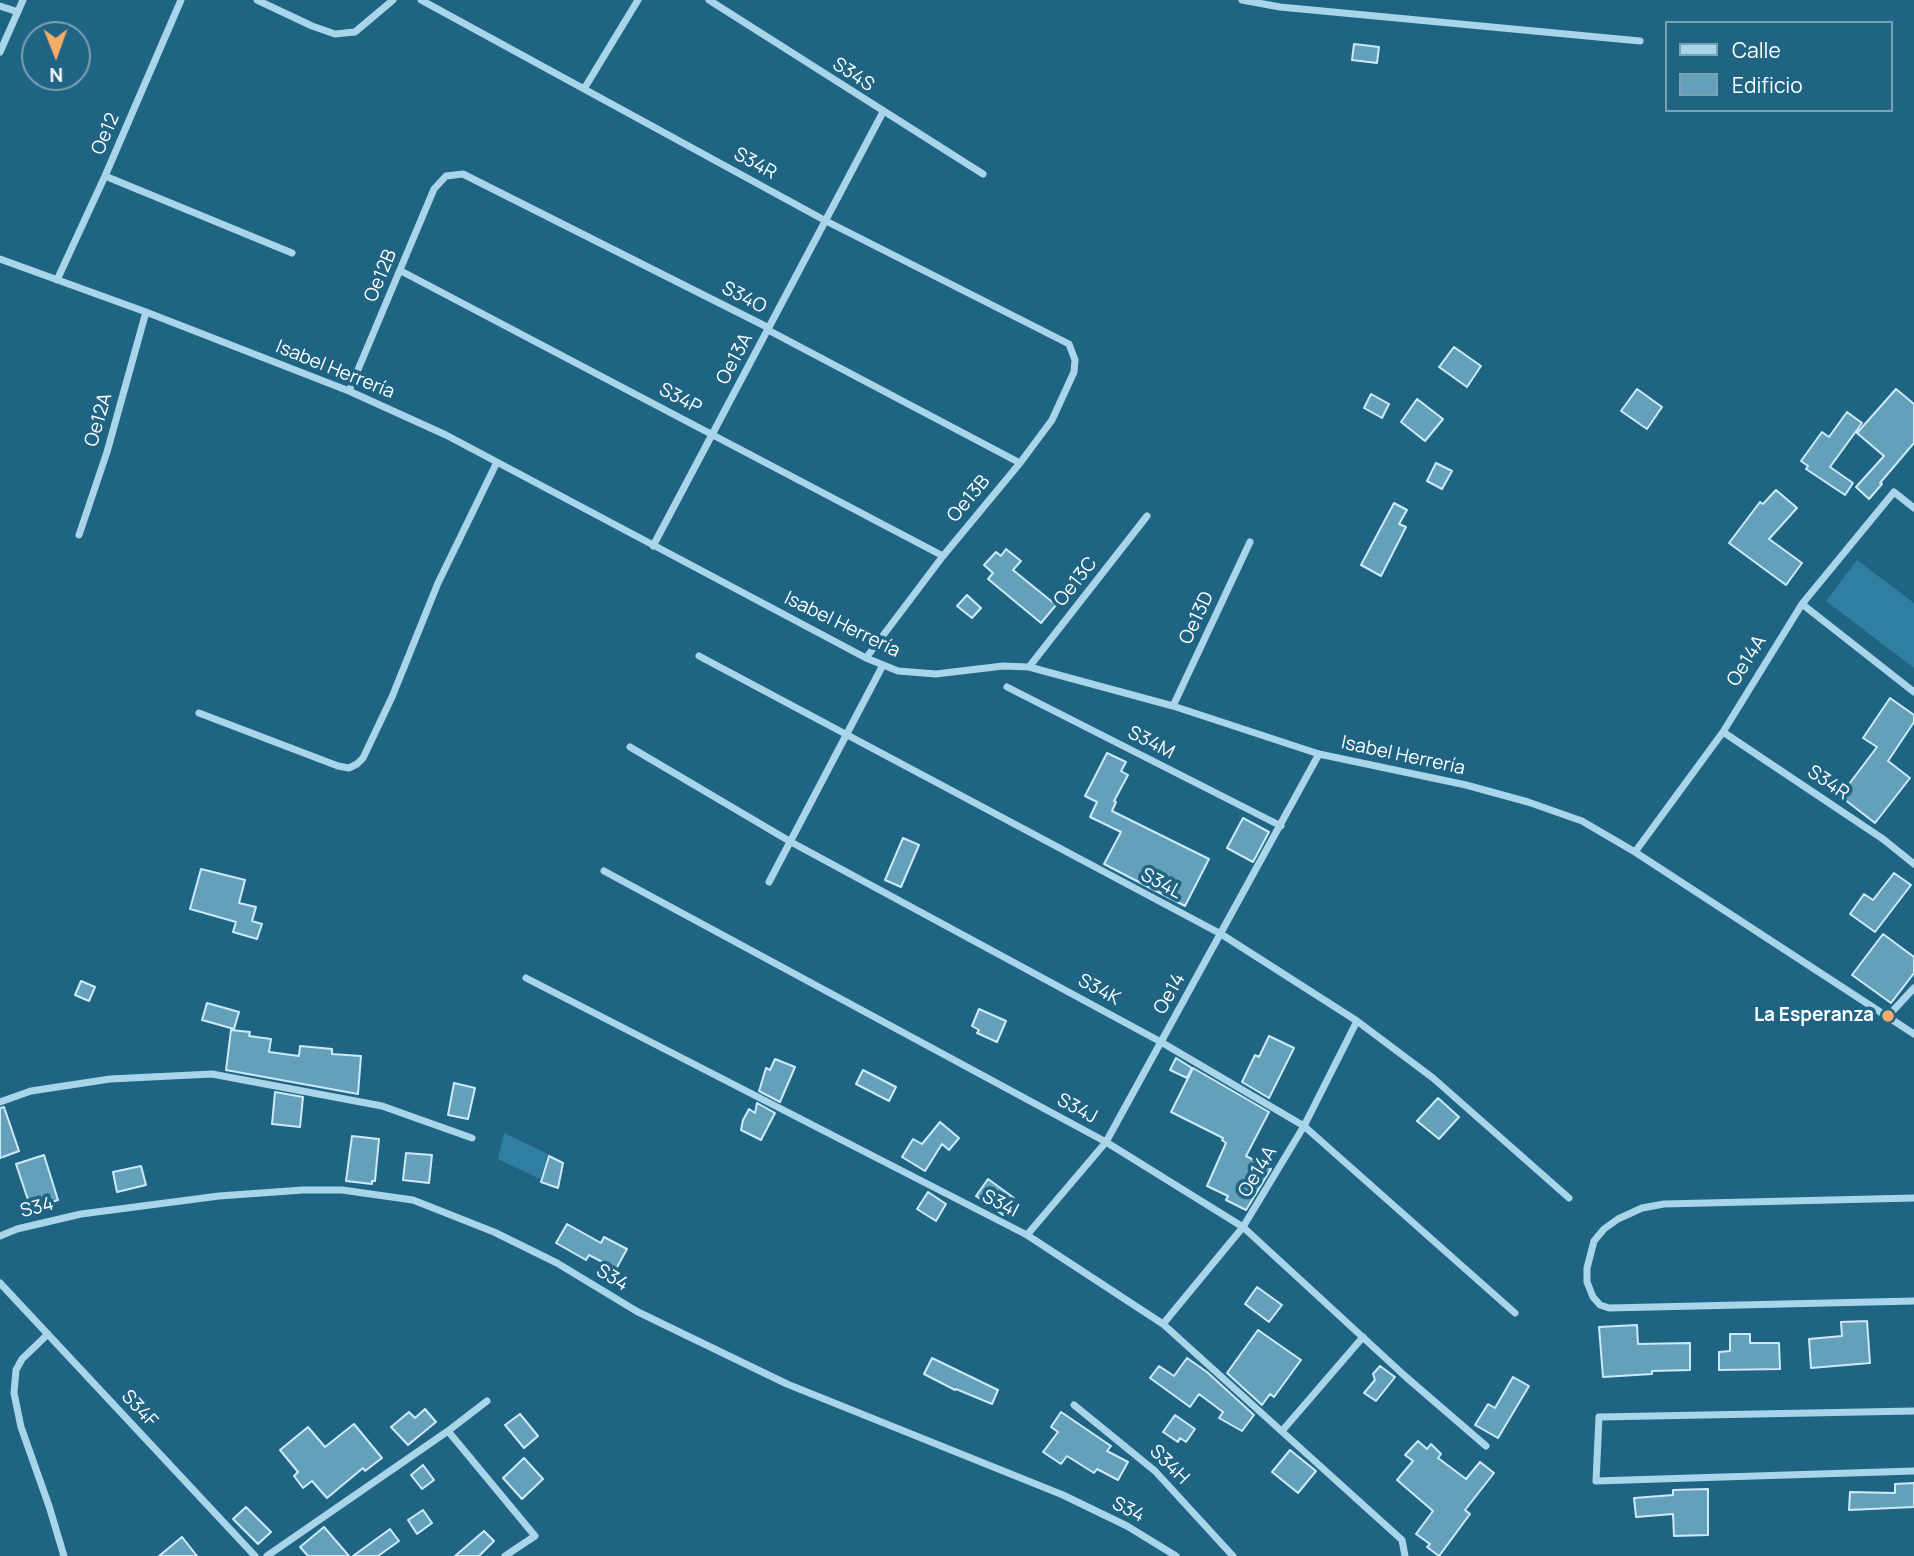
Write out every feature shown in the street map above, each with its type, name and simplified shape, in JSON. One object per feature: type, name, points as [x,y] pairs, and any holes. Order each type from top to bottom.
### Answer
[{"type":"street","points":[[0,52],[23,0]]},
{"type":"street","name":"Oe12","points":[[57,280],[181,0]]},
{"type":"street","points":[[257,0],[335,34],[355,32],[393,0]]},
{"type":"street","name":"S34R","points":[[421,0],[826,221],[1062,339],[1073,351]]},
{"type":"street","points":[[584,89],[638,0]]},
{"type":"street","name":"S34S","points":[[709,0],[983,174]]},
{"type":"street","points":[[1242,0],[1280,7],[1640,41]]},
{"type":"street","points":[[0,6],[18,12]]},
{"type":"street","name":"Oe13A","points":[[653,546],[883,112]]},
{"type":"street","name":"S34O","points":[[446,176],[463,174],[769,328],[768,330],[1020,463]]},
{"type":"street","points":[[105,176],[292,253]]},
{"type":"street","name":"Oe12B","points":[[349,391],[434,189],[446,176]]},
{"type":"street","name":"Isabel Herrería","points":[[0,259],[349,391],[446,435],[866,658],[898,671],[936,674],[1003,666],[1029,667],[1173,706],[1320,754],[1466,785],[1528,802],[1582,821],[1635,852],[1914,1034]]},
{"type":"street","name":"S34P","points":[[401,271],[943,556]]},
{"type":"street","name":"Oe12A","points":[[79,534],[107,452],[146,312]]},
{"type":"street","name":"Oe13B","points":[[866,658],[943,556],[1052,420],[1074,372],[1073,351]]},
{"type":"street","points":[[199,713],[338,766],[349,768],[357,764],[363,758],[386,709],[438,583],[496,462]]},
{"type":"street","name":"Oe14A","points":[[1635,852],[1723,732],[1802,604],[1894,492],[1914,508]]},
{"type":"street","name":"Oe13C","points":[[1029,667],[1147,516]]},
{"type":"street","name":"Oe13D","points":[[1173,706],[1250,542]]},
{"type":"street","points":[[1802,604],[1914,692]]},
{"type":"street","name":"S34L","points":[[699,656],[1221,934],[1357,1021],[1433,1078],[1569,1198]]},
{"type":"street","points":[[769,882],[883,665]]},
{"type":"street","name":"S34M","points":[[1007,688],[1280,826]]},
{"type":"street","name":"S34R","points":[[1723,732],[1883,839],[1914,864]]},
{"type":"street","name":"S34K","points":[[630,747],[791,842],[1161,1042],[1304,1126],[1515,1313]]},
{"type":"street","name":"Oe14","points":[[1027,1235],[1106,1142],[1320,754]]},
{"type":"street","name":"S34J","points":[[604,871],[1106,1142],[1243,1227],[1486,1446]]},
{"type":"street","name":"S34I","points":[[526,978],[1027,1235],[1163,1324],[1402,1540],[1405,1556]]},
{"type":"street","points":[[1888,1016],[1914,988]]},
{"type":"street","name":"Oe14A","points":[[1163,1324],[1243,1227],[1304,1126],[1357,1021]]},
{"type":"street","points":[[0,1102],[31,1091],[110,1079],[212,1074],[382,1106],[472,1138]]},
{"type":"street","name":"S34","points":[[0,1236],[17,1229],[81,1214],[219,1196],[342,1190],[413,1200],[495,1232],[557,1264],[638,1312],[787,1384],[1063,1495],[1127,1526],[1176,1556]]},
{"type":"street","points":[[1914,1198],[1664,1204],[1642,1208],[1604,1229],[1594,1241],[1587,1268],[1587,1282],[1593,1297],[1600,1305],[1609,1308],[1914,1301]]},
{"type":"street","name":"S34F","points":[[0,1283],[256,1556]]},
{"type":"street","points":[[48,1334],[22,1359],[16,1370],[14,1393],[21,1427],[64,1556]]},
{"type":"street","points":[[1282,1431],[1363,1337]]},
{"type":"street","points":[[267,1556],[487,1401]]},
{"type":"street","name":"S34H","points":[[1074,1405],[1155,1471],[1233,1556]]},
{"type":"street","points":[[1914,1411],[1599,1417],[1596,1481],[1914,1471]]},
{"type":"street","points":[[448,1431],[535,1536],[505,1556]]},
{"type":"shaded area","points":[[1857,560],[1914,603],[1914,668],[1826,601]]},
{"type":"shaded area","points":[[504,1133],[548,1154],[540,1179],[498,1159]]},
{"type":"building","points":[[1354,44],[1379,47],[1377,63],[1352,60]]},
{"type":"building","points":[[1454,347],[1481,366],[1467,387],[1439,367]]},
{"type":"building","points":[[1637,389],[1662,407],[1647,429],[1621,411]]},
{"type":"building","points":[[1896,389],[1914,404],[1914,443],[1869,499],[1856,487],[1884,456],[1857,433]]},
{"type":"building","points":[[1371,394],[1389,404],[1382,418],[1364,408]]},
{"type":"building","points":[[1417,399],[1443,419],[1425,441],[1401,422]]},
{"type":"building","points":[[1847,412],[1862,423],[1830,467],[1853,483],[1845,495],[1806,469],[1808,466],[1801,461],[1822,432],[1829,437]]},
{"type":"building","points":[[1436,463],[1452,471],[1442,489],[1427,481]]},
{"type":"building","points":[[1776,490],[1797,508],[1769,539],[1802,563],[1786,585],[1729,543],[1760,502],[1763,504]]},
{"type":"building","points":[[1394,503],[1407,510],[1399,524],[1406,527],[1381,576],[1361,565]]},
{"type":"building","points":[[1006,549],[1021,561],[1013,570],[1056,605],[1041,623],[988,579],[993,573],[984,565],[996,552],[1001,556]]},
{"type":"building","points":[[967,595],[981,608],[972,618],[957,606]]},
{"type":"building","points":[[1890,698],[1914,715],[1914,722],[1888,761],[1910,778],[1875,823],[1840,796],[1877,747],[1863,738]]},
{"type":"building","points":[[1107,753],[1126,762],[1121,771],[1128,775],[1114,801],[1116,802],[1112,811],[1209,859],[1185,906],[1104,864],[1121,832],[1090,817],[1097,802],[1085,796]]},
{"type":"building","points":[[1243,818],[1269,832],[1253,862],[1227,848]]},
{"type":"building","points":[[903,838],[919,845],[901,887],[885,880]]},
{"type":"building","points":[[201,869],[245,880],[239,903],[256,907],[252,921],[262,924],[257,939],[233,932],[236,922],[190,909]]},
{"type":"building","points":[[1894,873],[1911,885],[1875,932],[1850,914],[1864,894],[1873,900]]},
{"type":"building","points":[[1883,934],[1914,957],[1914,973],[1891,1003],[1852,975]]},
{"type":"building","points":[[81,981],[95,987],[89,1001],[75,995]]},
{"type":"building","points":[[207,1003],[239,1012],[234,1029],[202,1020]]},
{"type":"building","points":[[979,1009],[1006,1021],[997,1042],[977,1033],[979,1030],[972,1026]]},
{"type":"building","points":[[231,1030],[250,1032],[249,1036],[271,1039],[269,1052],[299,1056],[300,1046],[332,1049],[332,1054],[361,1056],[358,1094],[226,1070]]},
{"type":"building","points":[[1269,1036],[1294,1048],[1269,1098],[1242,1082],[1255,1055],[1259,1057]]},
{"type":"building","points":[[1176,1058],[1192,1068],[1187,1078],[1170,1070]]},
{"type":"building","points":[[775,1059],[795,1067],[780,1102],[759,1091],[766,1068],[770,1070]]},
{"type":"building","points":[[1193,1068],[1269,1112],[1246,1156],[1271,1169],[1246,1210],[1226,1200],[1228,1196],[1207,1186],[1226,1143],[1223,1138],[1171,1112]]},
{"type":"building","points":[[863,1070],[896,1087],[889,1101],[856,1084]]},
{"type":"building","points":[[454,1083],[475,1088],[468,1119],[448,1115]]},
{"type":"building","points":[[275,1092],[303,1097],[300,1127],[272,1124]]},
{"type":"building","points":[[1438,1098],[1459,1117],[1439,1139],[1417,1121]]},
{"type":"building","points":[[757,1103],[775,1113],[761,1140],[741,1130],[749,1109],[755,1113]]},
{"type":"building","points":[[4,1107],[19,1151],[0,1158],[0,1108]]},
{"type":"building","points":[[940,1122],[959,1138],[949,1150],[942,1144],[925,1171],[902,1157],[913,1139],[922,1144]]},
{"type":"building","points":[[352,1136],[379,1139],[375,1181],[372,1181],[372,1184],[346,1181]]},
{"type":"building","points":[[406,1153],[432,1155],[429,1183],[403,1180]]},
{"type":"building","points":[[44,1155],[58,1200],[31,1209],[16,1164]]},
{"type":"building","points":[[549,1156],[563,1163],[558,1188],[541,1182]]},
{"type":"building","points":[[141,1166],[146,1185],[117,1192],[113,1172]]},
{"type":"building","points":[[988,1179],[1014,1198],[1003,1215],[976,1196]]},
{"type":"building","points":[[928,1192],[946,1204],[936,1221],[917,1209]]},
{"type":"building","points":[[567,1224],[601,1243],[604,1237],[627,1249],[616,1269],[589,1255],[586,1260],[556,1243]]},
{"type":"building","points":[[1257,1287],[1282,1305],[1269,1322],[1245,1304]]},
{"type":"building","points":[[1867,1321],[1870,1363],[1811,1368],[1809,1339],[1842,1336],[1841,1322]]},
{"type":"building","points":[[1637,1325],[1638,1344],[1690,1343],[1690,1370],[1603,1377],[1599,1327]]},
{"type":"building","points":[[1258,1330],[1301,1360],[1274,1397],[1270,1394],[1262,1405],[1227,1373]]},
{"type":"building","points":[[1730,1334],[1750,1334],[1750,1343],[1779,1343],[1780,1369],[1719,1370],[1719,1352],[1730,1351]]},
{"type":"building","points":[[932,1358],[998,1390],[992,1404],[955,1390],[924,1374]]},
{"type":"building","points":[[1187,1358],[1207,1372],[1254,1415],[1242,1431],[1219,1418],[1223,1412],[1199,1394],[1190,1407],[1150,1378],[1159,1366],[1174,1376]]},
{"type":"building","points":[[1380,1366],[1395,1377],[1376,1401],[1364,1393],[1375,1380],[1373,1374]]},
{"type":"building","points":[[1513,1377],[1529,1386],[1498,1438],[1475,1425],[1488,1404],[1495,1408]]},
{"type":"building","points":[[425,1409],[436,1422],[408,1445],[391,1427],[409,1412],[415,1418]]},
{"type":"building","points":[[1061,1412],[1111,1446],[1107,1451],[1128,1462],[1118,1480],[1097,1469],[1094,1473],[1067,1456],[1061,1464],[1043,1452],[1058,1432],[1051,1427]]},
{"type":"building","points":[[520,1414],[538,1436],[524,1448],[505,1425]]},
{"type":"building","points":[[1175,1415],[1195,1429],[1186,1442],[1180,1438],[1178,1442],[1163,1432]]},
{"type":"building","points":[[354,1424],[382,1458],[365,1471],[363,1468],[327,1498],[312,1481],[303,1488],[294,1476],[298,1472],[280,1450],[308,1427],[325,1447]]},
{"type":"building","points":[[1418,1441],[1427,1449],[1431,1444],[1441,1454],[1438,1458],[1466,1479],[1480,1462],[1494,1473],[1465,1510],[1470,1514],[1439,1556],[1427,1547],[1430,1544],[1416,1534],[1433,1511],[1397,1480],[1413,1461],[1405,1455]]},
{"type":"building","points":[[1290,1450],[1316,1471],[1298,1493],[1272,1472]]},
{"type":"building","points":[[524,1458],[543,1479],[522,1499],[503,1478]]},
{"type":"building","points":[[423,1465],[434,1480],[422,1489],[411,1475]]},
{"type":"building","points":[[1914,1483],[1914,1507],[1849,1510],[1850,1492],[1895,1493],[1895,1484]]},
{"type":"building","points":[[1708,1489],[1708,1535],[1674,1536],[1673,1514],[1636,1517],[1634,1498],[1673,1495],[1673,1490]]},
{"type":"building","points":[[246,1507],[271,1532],[258,1544],[233,1519]]},
{"type":"building","points":[[423,1510],[432,1523],[417,1534],[408,1520]]},
{"type":"building","points":[[324,1527],[349,1556],[308,1556],[300,1547]]},
{"type":"building","points":[[390,1529],[399,1541],[378,1556],[353,1556]]},
{"type":"building","points":[[484,1531],[494,1541],[479,1556],[455,1556]]},
{"type":"building","points":[[182,1537],[197,1556],[159,1556]]},
{"type":"place","name":"La Esperanza","points":[[1888,1016]]}]
